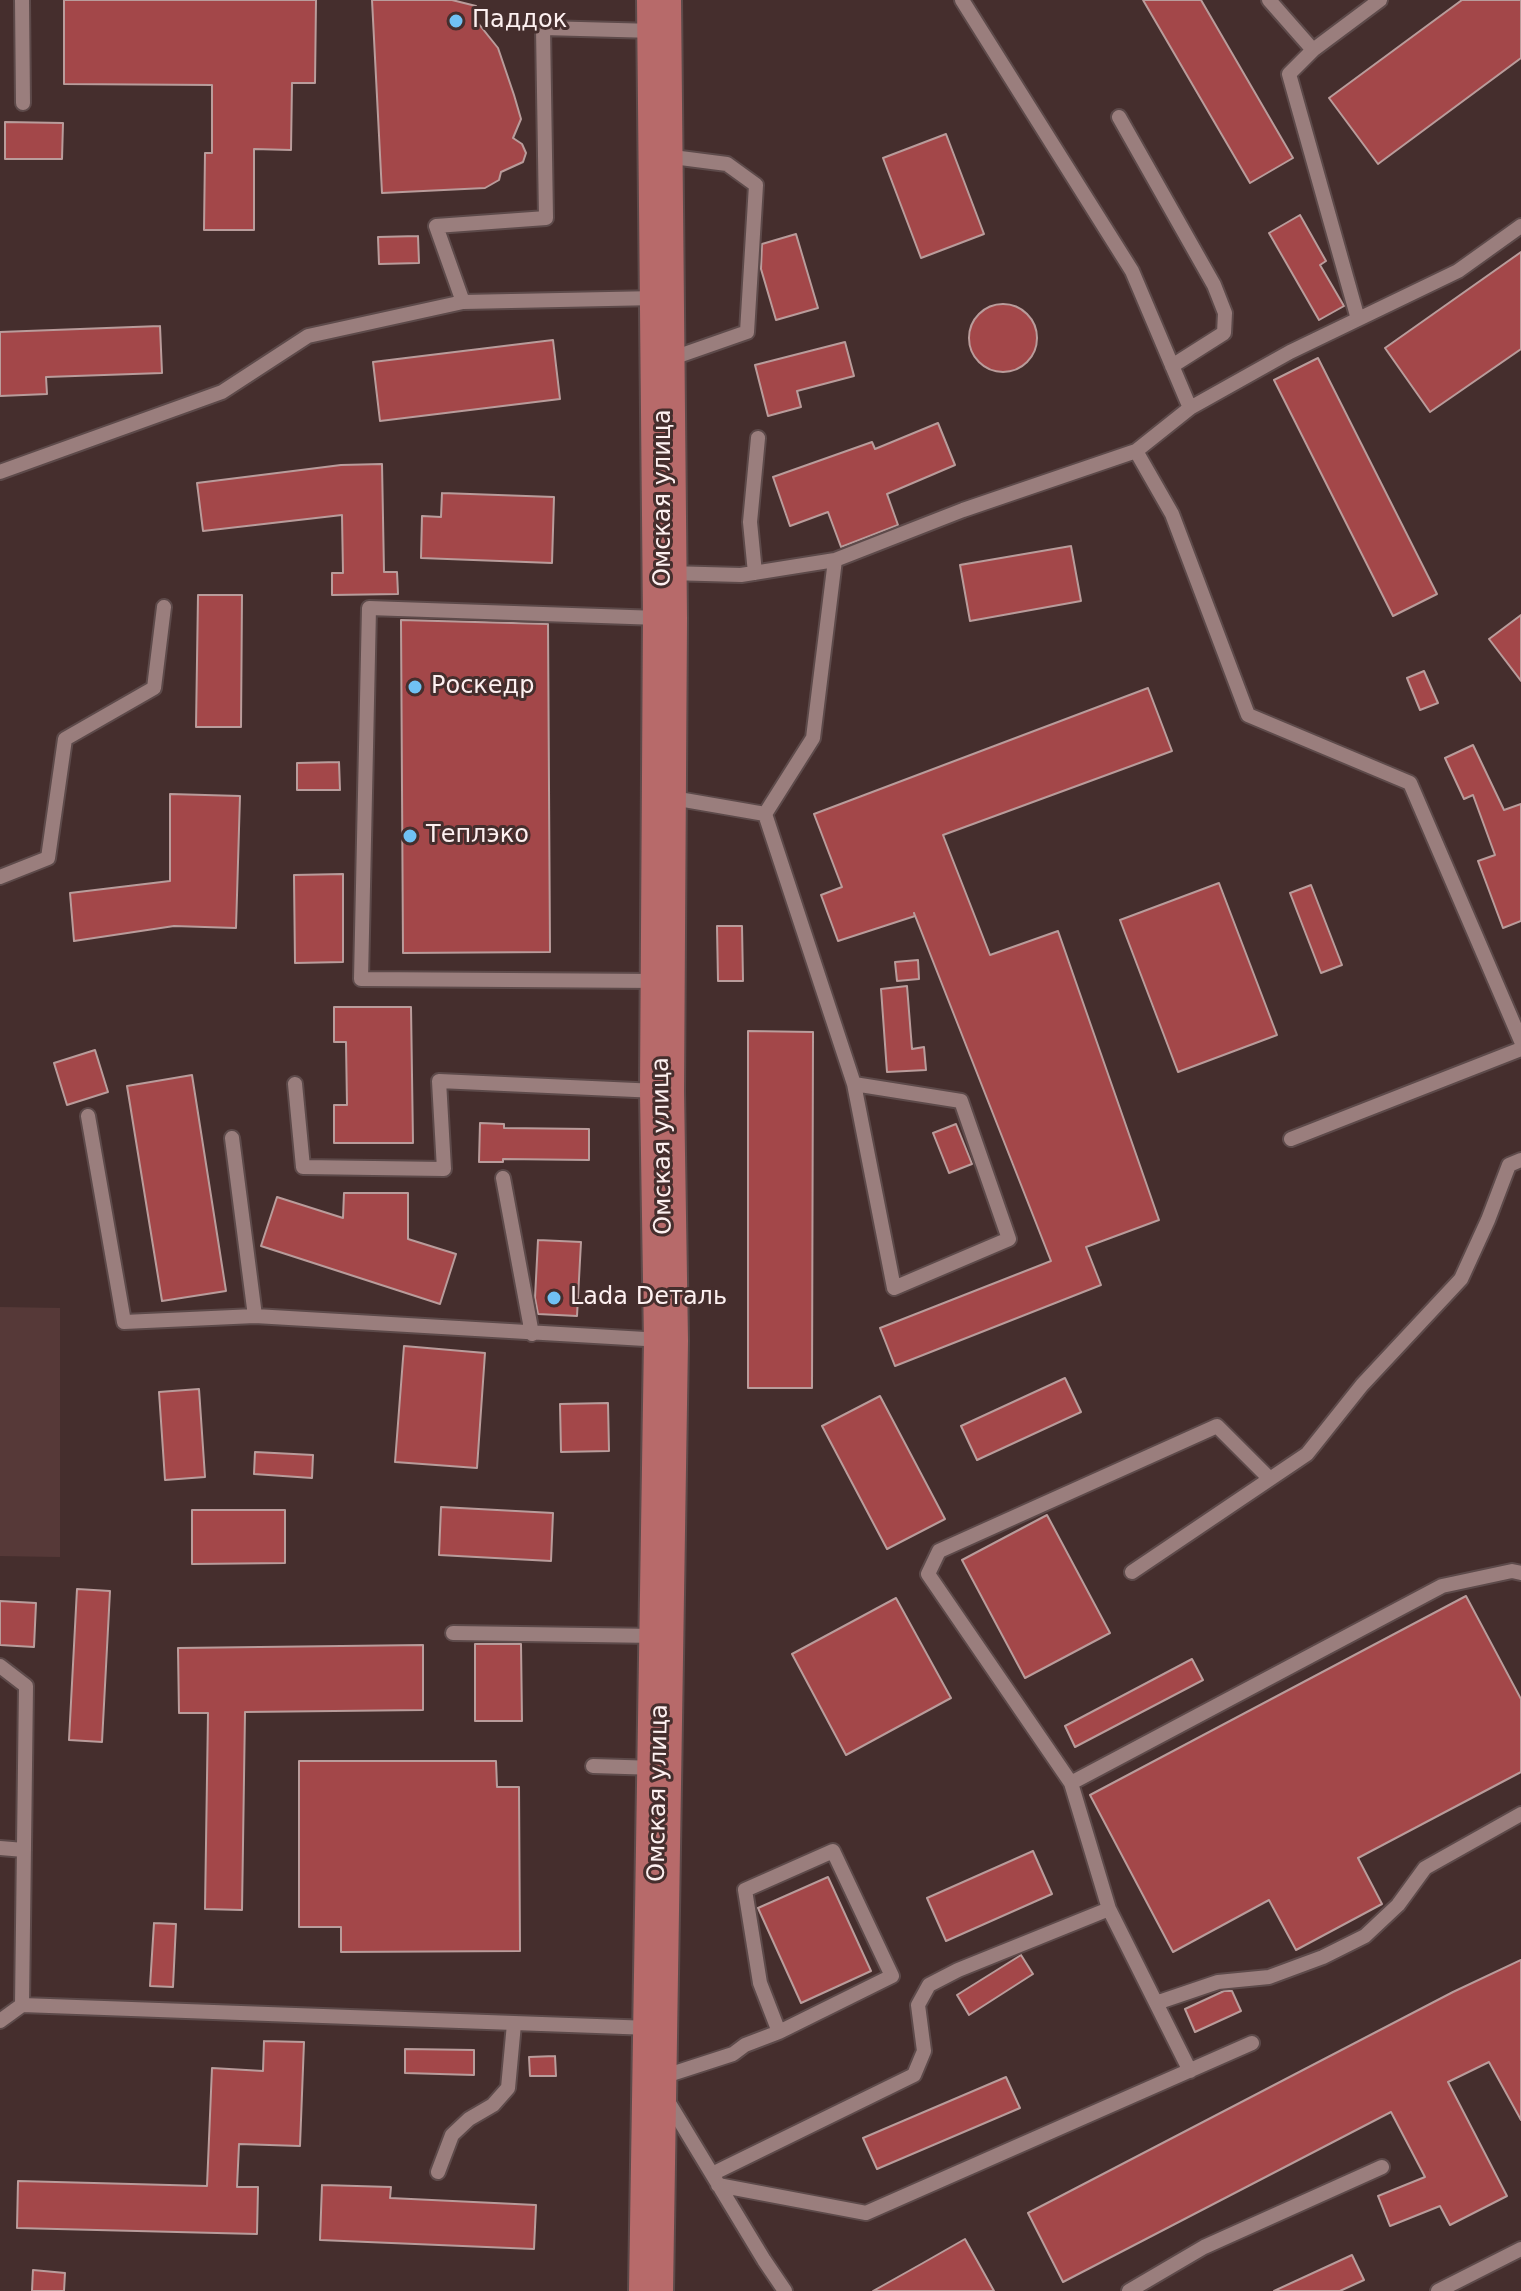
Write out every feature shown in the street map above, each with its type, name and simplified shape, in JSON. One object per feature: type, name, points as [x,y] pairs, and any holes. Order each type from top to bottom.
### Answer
[{"type":"main road","name":"Омская улица","points":[[651,2291],[666,1341],[662,1091],[664,361],[659,15]]},
{"type":"lane","points":[[22,0],[23,103]]},
{"type":"lane","points":[[962,0],[1132,271],[1190,408]]},
{"type":"lane","points":[[1269,0],[1313,50]]},
{"type":"lane","points":[[1358,319],[1289,74],[1313,50],[1380,0]]},
{"type":"lane","points":[[463,302],[436,226],[546,218],[543,28],[659,15]]},
{"type":"lane","points":[[1119,117],[1214,285],[1225,313],[1224,333],[1172,366]]},
{"type":"lane","points":[[660,155],[727,164],[756,185],[747,332],[664,361]]},
{"type":"lane","points":[[664,573],[741,575],[835,560],[963,510],[1136,451],[1190,408],[1290,352],[1458,271],[1521,226]]},
{"type":"lane","points":[[0,472],[222,392],[308,336],[463,302],[661,298]]},
{"type":"lane","points":[[755,573],[750,522],[758,438]]},
{"type":"lane","points":[[1136,451],[1172,514],[1248,715],[1410,783],[1521,1041]]},
{"type":"lane","points":[[765,814],[813,738],[835,560]]},
{"type":"lane","points":[[0,877],[48,858],[65,739],[154,688],[164,607]]},
{"type":"lane","points":[[662,981],[361,979],[369,608],[665,618]]},
{"type":"lane","points":[[663,796],[765,814]]},
{"type":"lane","points":[[765,814],[854,1084],[894,1288],[1009,1239],[961,1101],[854,1084]]},
{"type":"lane","points":[[1291,1139],[1521,1049]]},
{"type":"lane","points":[[295,1084],[303,1167],[444,1169],[439,1081],[662,1091]]},
{"type":"lane","points":[[88,1116],[124,1322],[255,1316],[666,1341]]},
{"type":"lane","points":[[232,1138],[255,1316]]},
{"type":"lane","points":[[1132,1572],[1307,1454],[1362,1385],[1461,1279],[1509,1165],[1521,1160]]},
{"type":"lane","points":[[503,1178],[532,1334]]},
{"type":"lane","points":[[1190,2071],[1109,1909],[1071,1783],[928,1574],[939,1551],[1217,1426],[1270,1479]]},
{"type":"lane","points":[[1071,1783],[1442,1586],[1512,1571],[1521,1573]]},
{"type":"lane","points":[[453,1633],[661,1636]]},
{"type":"lane","points":[[0,1666],[26,1686],[22,2005]]},
{"type":"lane","points":[[593,1766],[659,1769]]},
{"type":"lane","points":[[1156,2003],[1218,1982],[1269,1977],[1323,1957],[1365,1936],[1398,1905],[1425,1868],[1521,1814]]},
{"type":"lane","points":[[0,1848],[24,1850]]},
{"type":"lane","points":[[779,2032],[760,1983],[745,1890],[833,1851],[892,1976],[779,2032],[745,2045],[733,2054],[654,2079],[785,2291]]},
{"type":"lane","points":[[715,2180],[914,2075],[924,2051],[918,2005],[929,1985],[958,1970],[1109,1909]]},
{"type":"lane","points":[[0,2021],[22,2005],[655,2029]]},
{"type":"lane","points":[[438,2172],[452,2135],[469,2119],[493,2105],[508,2088],[514,2024]]},
{"type":"lane","points":[[715,2180],[866,2213],[1252,2043]]},
{"type":"lane","points":[[1129,2291],[1204,2247],[1382,2167]]},
{"type":"lane","points":[[1438,2291],[1521,2249]]},
{"type":"shaded area","points":[[0,1307],[60,1308],[60,1557],[0,1556]]},
{"type":"building","points":[[64,0],[316,0],[315,83],[292,83],[291,150],[254,149],[254,230],[204,230],[205,153],[212,153],[212,85],[64,84]]},
{"type":"building","points":[[372,0],[452,0],[476,6],[478,23],[498,48],[514,95],[521,119],[513,138],[522,144],[526,153],[523,162],[501,172],[499,180],[485,188],[382,193]]},
{"type":"building","points":[[1143,0],[1201,0],[1293,158],[1250,183]]},
{"type":"building","points":[[1462,0],[1521,0],[1521,58],[1378,164],[1329,98]]},
{"type":"building","points":[[5,122],[63,123],[62,159],[5,159]]},
{"type":"building","points":[[946,134],[984,234],[921,258],[883,158]]},
{"type":"building","points":[[1300,215],[1326,261],[1320,265],[1344,306],[1319,320],[1269,233]]},
{"type":"building","points":[[796,234],[818,308],[776,320],[761,269],[762,244]]},
{"type":"building","points":[[418,236],[419,263],[379,264],[378,237]]},
{"type":"building","points":[[1521,252],[1521,349],[1430,412],[1385,348]]},
{"type":"building","points":[[1003,304],[1027,314],[1037,338],[1027,362],[1003,372],[979,362],[969,338],[979,314]]},
{"type":"building","points":[[160,326],[162,373],[46,377],[47,394],[0,396],[0,332]]},
{"type":"building","points":[[553,340],[560,399],[380,421],[373,362]]},
{"type":"building","points":[[845,342],[854,376],[797,391],[801,407],[768,416],[755,365]]},
{"type":"building","points":[[1318,358],[1437,594],[1393,616],[1274,380]]},
{"type":"building","points":[[938,423],[955,465],[887,494],[898,525],[841,547],[828,512],[790,526],[773,477],[872,442],[875,449]]},
{"type":"building","points":[[382,464],[384,572],[397,572],[398,594],[332,595],[332,573],[343,573],[342,515],[203,531],[197,483],[341,465]]},
{"type":"building","points":[[442,493],[554,497],[552,563],[421,558],[422,516],[441,517]]},
{"type":"building","points":[[1071,546],[1081,601],[970,621],[960,565]]},
{"type":"building","points":[[198,595],[242,595],[241,727],[196,727]]},
{"type":"building","points":[[1521,615],[1521,681],[1489,639]]},
{"type":"building","points":[[401,620],[548,624],[550,952],[403,953]]},
{"type":"building","points":[[1424,671],[1438,703],[1420,710],[1407,678]]},
{"type":"building","points":[[1148,688],[1172,751],[943,835],[990,955],[1058,931],[1159,1220],[1086,1247],[1101,1285],[895,1366],[880,1328],[1051,1261],[914,913],[915,916],[838,941],[821,895],[842,887],[814,814]]},
{"type":"building","points":[[1473,745],[1504,810],[1521,804],[1521,921],[1503,928],[1478,861],[1495,855],[1473,795],[1464,799],[1445,758]]},
{"type":"building","points":[[339,762],[340,790],[297,790],[297,763]]},
{"type":"building","points":[[170,794],[240,796],[236,928],[174,926],[74,941],[70,893],[170,881]]},
{"type":"building","points":[[343,874],[343,962],[295,963],[294,875]]},
{"type":"building","points":[[1219,883],[1277,1035],[1178,1072],[1120,920]]},
{"type":"building","points":[[1311,885],[1342,965],[1321,973],[1290,893]]},
{"type":"building","points":[[717,926],[742,926],[743,981],[718,981]]},
{"type":"building","points":[[918,960],[919,979],[897,981],[895,962]]},
{"type":"building","points":[[907,986],[912,1049],[924,1047],[926,1070],[887,1072],[881,989]]},
{"type":"building","points":[[334,1007],[411,1007],[413,1143],[334,1143],[334,1105],[347,1105],[346,1042],[334,1042]]},
{"type":"building","points":[[748,1031],[813,1032],[812,1388],[748,1388]]},
{"type":"building","points":[[95,1050],[108,1092],[67,1105],[54,1063]]},
{"type":"building","points":[[192,1075],[226,1291],[162,1301],[127,1086]]},
{"type":"building","points":[[480,1123],[504,1124],[504,1128],[589,1129],[589,1160],[503,1159],[503,1162],[479,1162]]},
{"type":"building","points":[[956,1124],[972,1164],[949,1173],[933,1133]]},
{"type":"building","points":[[344,1193],[408,1193],[408,1239],[456,1254],[440,1304],[261,1246],[277,1197],[343,1218]]},
{"type":"building","points":[[538,1240],[581,1242],[577,1316],[538,1314],[535,1298]]},
{"type":"building","points":[[404,1346],[485,1353],[477,1468],[395,1462]]},
{"type":"building","points":[[1065,1378],[1081,1412],[977,1460],[961,1426]]},
{"type":"building","points":[[199,1389],[205,1477],[165,1480],[159,1392]]},
{"type":"building","points":[[880,1396],[945,1519],[887,1549],[822,1426]]},
{"type":"building","points":[[608,1403],[609,1451],[561,1452],[560,1404]]},
{"type":"building","points":[[255,1452],[313,1455],[312,1478],[254,1474]]},
{"type":"building","points":[[441,1507],[553,1513],[551,1561],[439,1555]]},
{"type":"building","points":[[192,1510],[285,1510],[285,1563],[192,1564]]},
{"type":"building","points":[[1047,1515],[1110,1633],[1025,1678],[962,1560]]},
{"type":"building","points":[[77,1589],[110,1591],[102,1742],[69,1740]]},
{"type":"building","points":[[1466,1596],[1521,1699],[1521,1772],[1358,1858],[1382,1904],[1296,1950],[1269,1900],[1173,1952],[1090,1795]]},
{"type":"building","points":[[896,1598],[951,1698],[846,1755],[792,1654]]},
{"type":"building","points":[[0,1601],[36,1603],[34,1647],[0,1645]]},
{"type":"building","points":[[475,1644],[521,1644],[522,1721],[475,1721]]},
{"type":"building","points":[[423,1645],[423,1710],[245,1712],[242,1910],[205,1909],[208,1713],[179,1713],[178,1648]]},
{"type":"building","points":[[1192,1659],[1203,1680],[1075,1747],[1065,1726]]},
{"type":"building","points":[[299,1761],[496,1761],[497,1787],[519,1787],[520,1951],[341,1952],[341,1927],[299,1927]]},
{"type":"building","points":[[1033,1851],[1052,1894],[946,1941],[927,1898]]},
{"type":"building","points":[[828,1877],[871,1971],[801,2003],[758,1908]]},
{"type":"building","points":[[154,1923],[176,1924],[173,1987],[150,1986]]},
{"type":"building","points":[[1021,1955],[1033,1974],[969,2015],[957,1995]]},
{"type":"building","points":[[1521,1960],[1521,2120],[1489,2062],[1448,2082],[1507,2196],[1450,2225],[1440,2206],[1390,2226],[1378,2196],[1425,2177],[1391,2112],[1063,2282],[1028,2213],[1453,1992]]},
{"type":"building","points":[[1224,1991],[1232,1991],[1241,2011],[1195,2032],[1185,2009]]},
{"type":"building","points":[[264,2041],[304,2042],[300,2146],[239,2144],[237,2187],[258,2187],[257,2234],[17,2228],[18,2181],[207,2186],[212,2068],[263,2071]]},
{"type":"building","points":[[405,2049],[474,2050],[474,2075],[405,2073]]},
{"type":"building","points":[[555,2056],[556,2076],[530,2076],[529,2057]]},
{"type":"building","points":[[1006,2077],[1020,2108],[877,2169],[863,2138]]},
{"type":"building","points":[[322,2185],[391,2187],[390,2198],[536,2205],[534,2249],[320,2240]]},
{"type":"building","points":[[965,2239],[994,2291],[873,2291],[923,2263]]},
{"type":"building","points":[[1352,2255],[1364,2280],[1340,2291],[1274,2291]]},
{"type":"building","points":[[33,2270],[65,2273],[64,2291],[32,2291]]},
{"type":"place","name":"Паддок","points":[[456,21]]},
{"type":"place","name":"Роскедр","points":[[415,687]]},
{"type":"place","name":"Теплэко","points":[[410,836]]},
{"type":"place","name":"Lada Dеталь","points":[[554,1298]]}]
